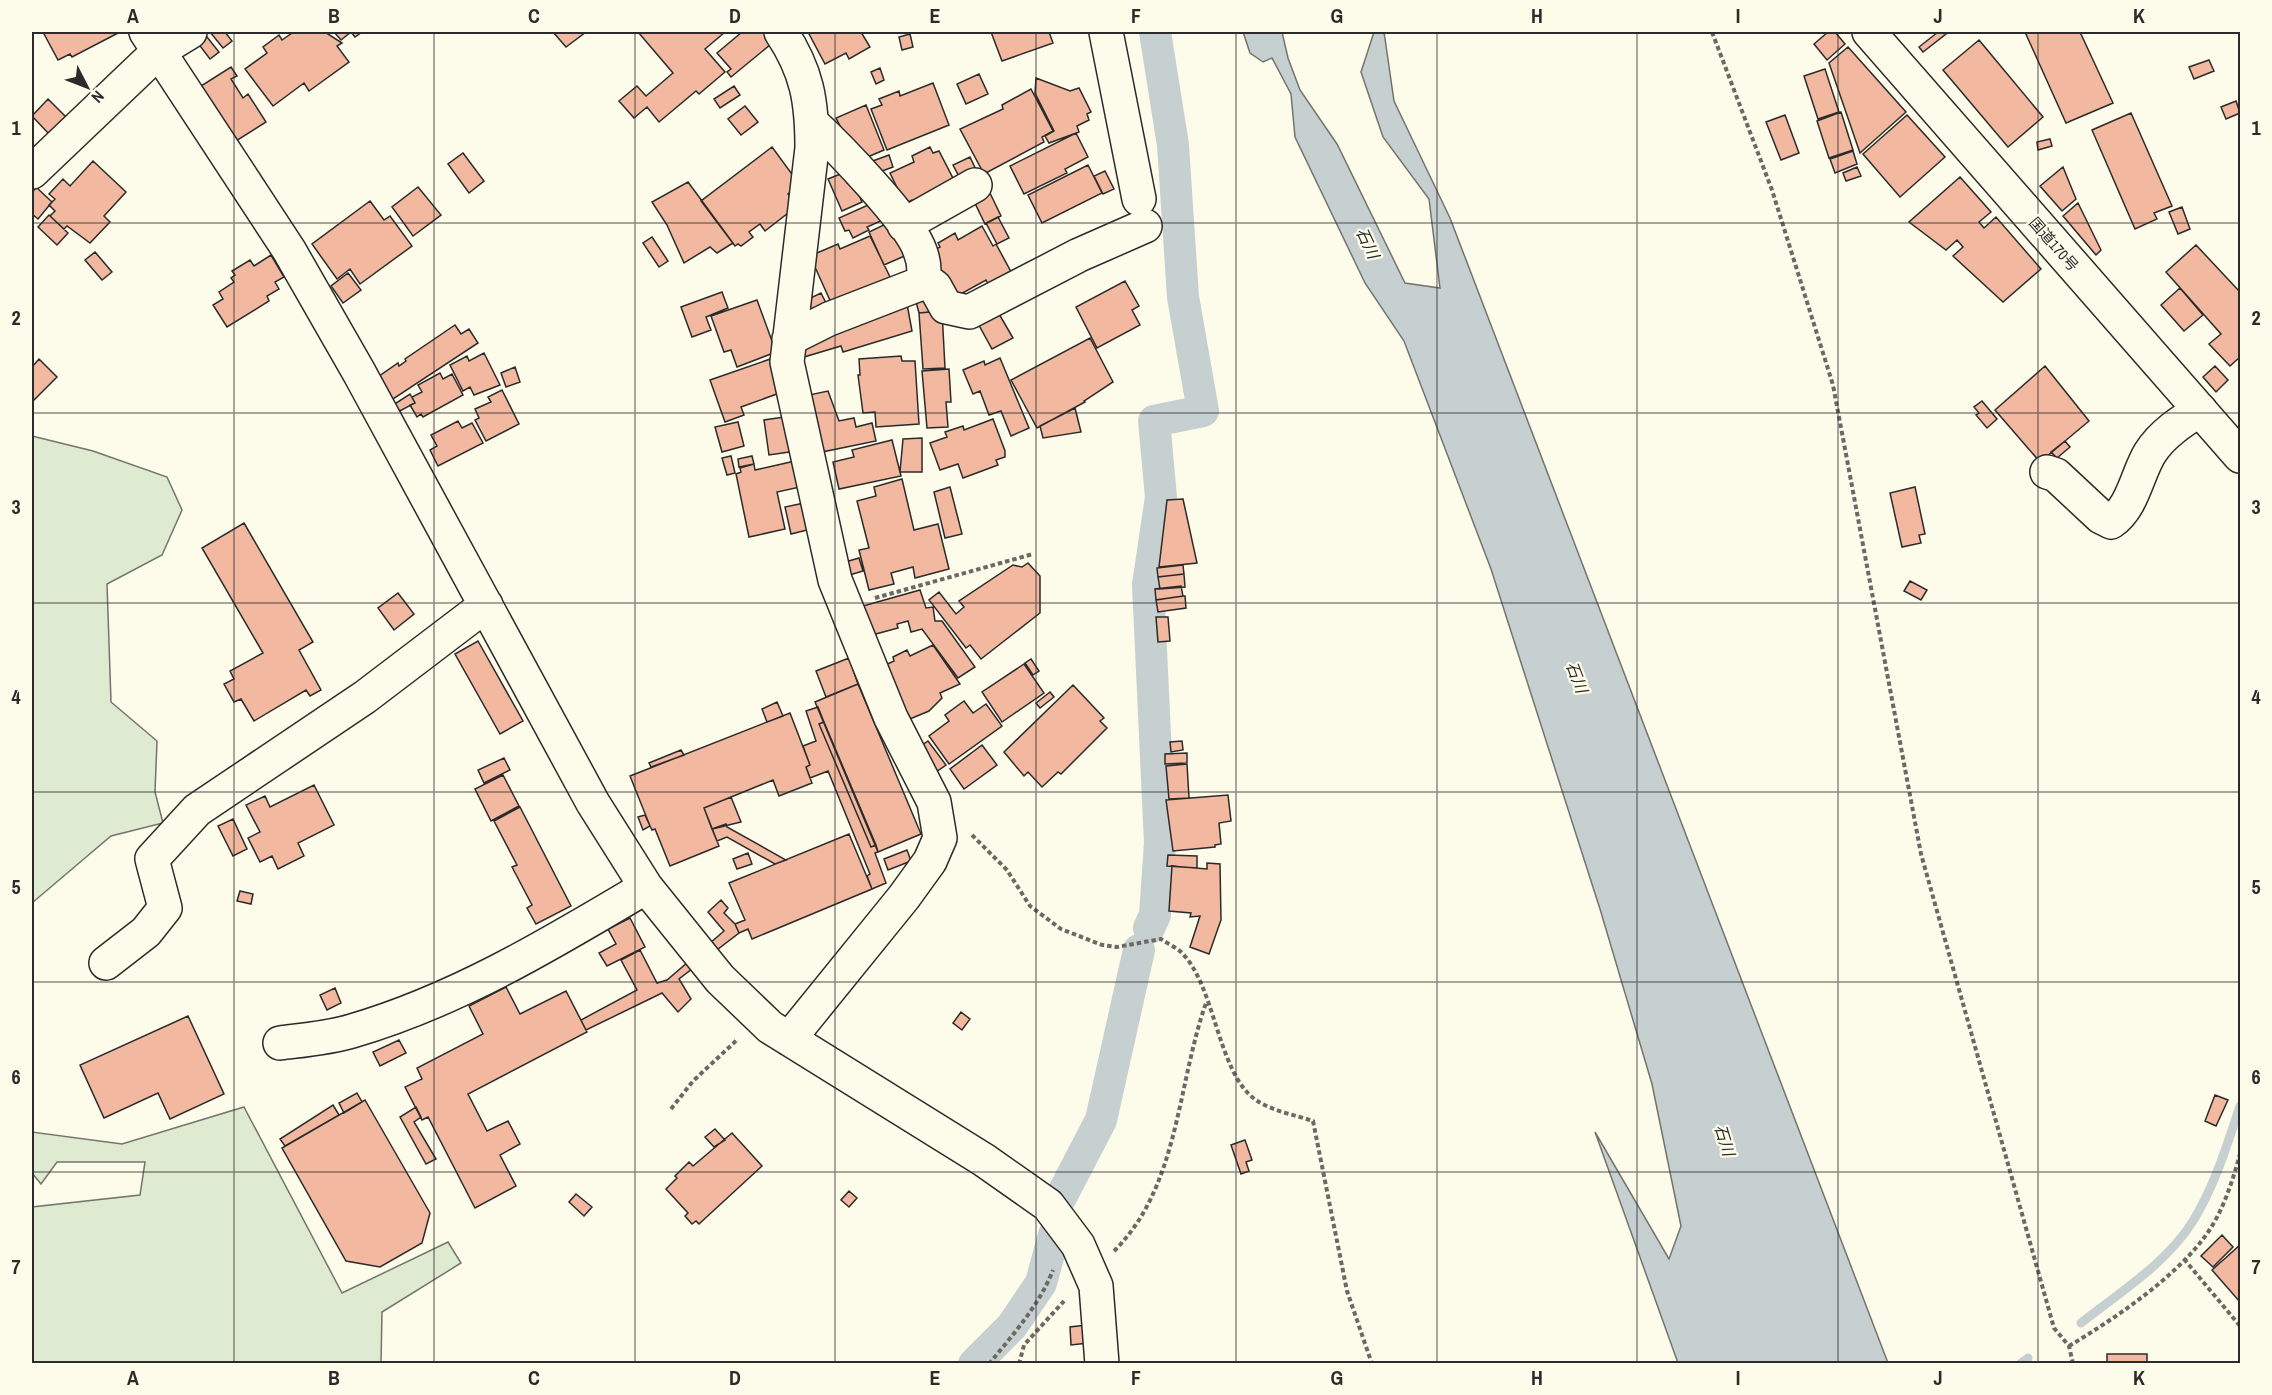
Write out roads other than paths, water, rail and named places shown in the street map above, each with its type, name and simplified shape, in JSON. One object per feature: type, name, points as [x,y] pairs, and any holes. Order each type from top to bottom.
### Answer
[{"type":"main road","points":[[32,172],[43,146],[153,41],[190,32]]},
{"type":"main road","points":[[781,32],[806,80],[812,123],[812,148],[787,362],[835,580],[891,718],[934,802],[940,838],[930,861],[904,897],[789,1039]]},
{"type":"main road","points":[[923,278],[935,287],[946,307],[969,312],[1079,255],[1142,213],[1106,32]]},
{"type":"main road","name":"国道170号","points":[[1869,32],[2241,456]]},
{"type":"main road","points":[[153,41],[289,250],[593,803],[646,887],[720,979],[760,1017],[789,1039],[984,1160],[1047,1205],[1078,1245],[1096,1286],[1102,1364]]},
{"type":"main road","points":[[789,339],[829,319],[921,283],[923,278],[920,250],[904,225],[834,144],[812,123]]},
{"type":"main road","points":[[904,225],[975,185]]},
{"type":"main road","points":[[2047,472],[2056,475],[2101,517],[2111,522],[2126,504],[2151,452],[2175,426],[2200,410]]},
{"type":"main road","points":[[106,963],[146,932],[165,908],[152,859],[196,810],[365,697],[486,605]]},
{"type":"main road","points":[[280,1043],[351,1032],[401,1015],[483,980],[529,956],[646,887]]},
{"type":"water","name":"石川","points":[[1243,32],[1282,32],[1288,58],[1300,90],[1337,144],[1405,283],[1440,288],[1429,199],[1383,137],[1361,72],[1374,32],[1384,32],[1394,101],[1450,218],[1888,1363],[1678,1363],[1595,1132],[1669,1259],[1681,1226],[1652,1084],[1600,909],[1491,569],[1404,341],[1365,283],[1295,137],[1291,94],[1272,58],[1263,62],[1250,53]]},
{"type":"waterway","points":[[1149,928],[1155,915],[1160,843],[1148,585],[1161,497],[1154,421],[1203,411],[1183,297],[1173,145],[1155,32]]},
{"type":"waterway","points":[[1061,1197],[1101,1120],[1139,950]]},
{"type":"waterway","points":[[2081,1323],[2156,1264],[2193,1221],[2220,1165],[2240,1106]]},
{"type":"waterway","points":[[974,1364],[1012,1326],[1041,1283],[1054,1235]]},
{"type":"waterway","points":[[2020,1364],[2028,1358]]}]
